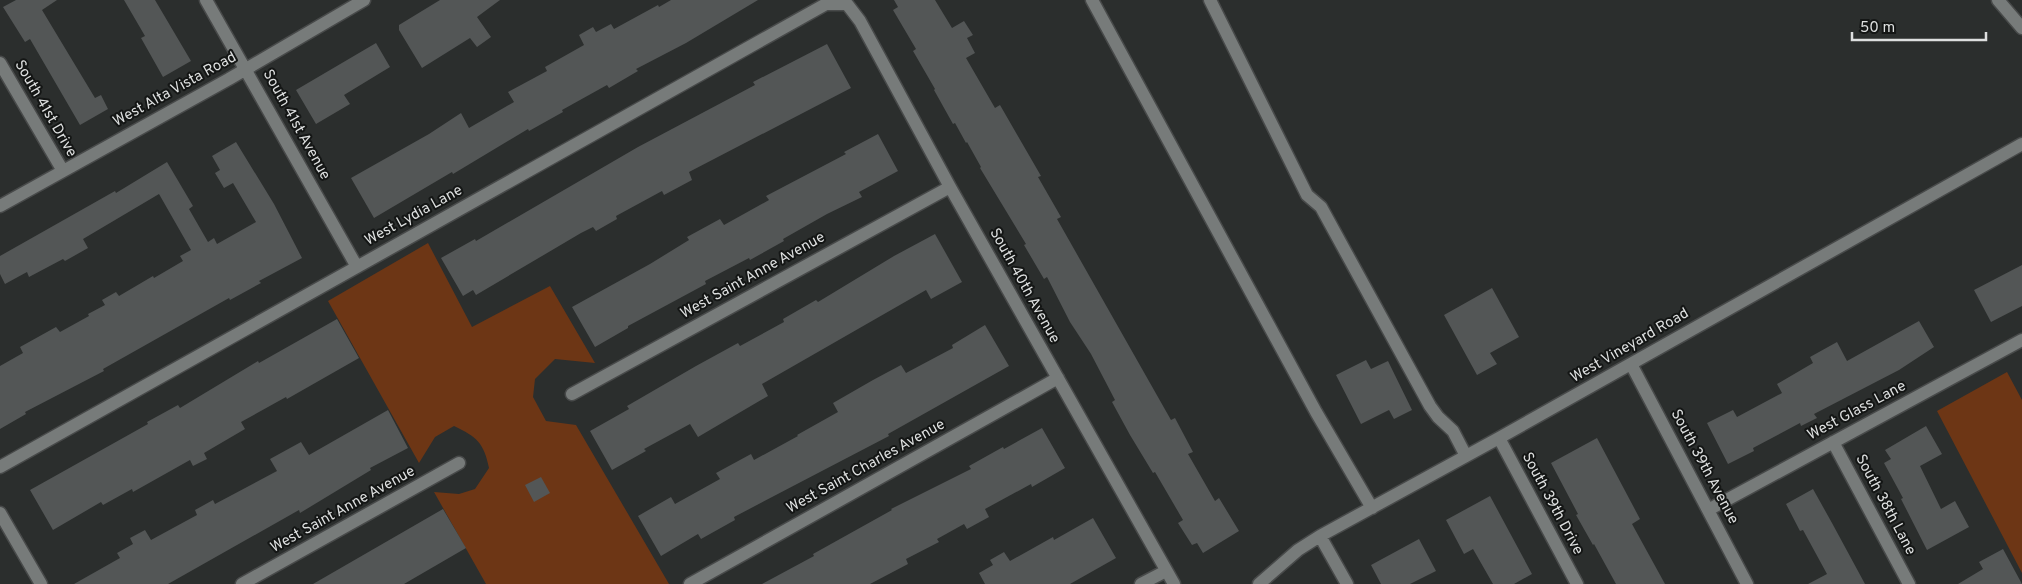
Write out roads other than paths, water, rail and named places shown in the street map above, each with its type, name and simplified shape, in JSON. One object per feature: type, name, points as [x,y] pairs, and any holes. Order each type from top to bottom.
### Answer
[{"type":"street","name":"South 41st Avenue","points":[[206,0],[357,267]]},
{"type":"street","name":"West Alta Vista Road","points":[[0,206],[246,69],[364,0]]},
{"type":"street","points":[[1092,0],[1316,412],[1372,508]]},
{"type":"street","points":[[1210,0],[1307,195],[1322,207],[1430,406],[1438,417],[1453,431],[1466,456]]},
{"type":"street","points":[[1998,0],[2022,28]]},
{"type":"street","name":"West Lydia Lane","points":[[0,467],[826,4],[847,4]]},
{"type":"street","name":"South 40th Avenue","points":[[847,4],[860,21],[950,187],[1174,584]]},
{"type":"street","name":"South 41st Drive","points":[[0,63],[63,171]]},
{"type":"street","name":"West Vineyard Road","points":[[1259,584],[1298,550],[1320,536],[1499,438],[2022,144]]},
{"type":"street","name":"West Saint Anne Avenue","points":[[572,394],[950,187]]},
{"type":"street","name":"West Glass Lane","points":[[1708,510],[2022,340]]},
{"type":"street","name":"South 39th Avenue","points":[[1631,364],[1747,584]]},
{"type":"street","name":"West Saint Charles Avenue","points":[[690,584],[1058,378]]},
{"type":"street","name":"South 39th Drive","points":[[1499,438],[1577,584]]},
{"type":"street","name":"South 38th Lane","points":[[1833,442],[1909,584]]},
{"type":"street","name":"West Saint Anne Avenue","points":[[242,584],[459,463]]},
{"type":"street","points":[[0,513],[41,584]]},
{"type":"street","points":[[1320,536],[1347,584]]},
{"type":"street","points":[[1141,584],[1166,571]]}]
